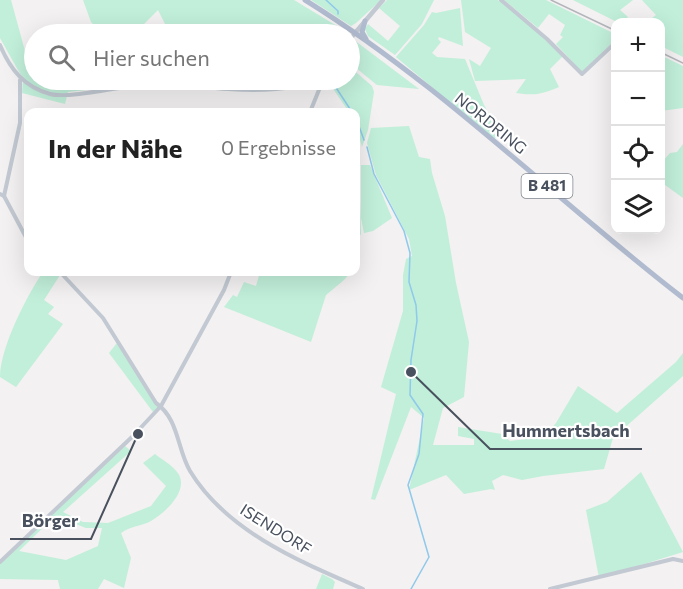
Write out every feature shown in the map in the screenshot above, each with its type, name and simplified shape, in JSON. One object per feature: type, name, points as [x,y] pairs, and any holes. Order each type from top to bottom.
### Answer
[{"type":"main road","name":"NORDRING","points":[[304,0],[341,24]]},
{"type":"main road","points":[[364,21],[362,32],[369,43]]},
{"type":"main road","name":"NORDRING","points":[[360,37],[494,142],[683,298]]},
{"type":"street","points":[[360,26],[383,0]]},
{"type":"street","points":[[501,0],[548,39],[582,74],[611,46]]},
{"type":"street","points":[[0,45],[20,80],[24,83]]},
{"type":"street","points":[[20,80],[20,123],[2,195],[24,234]]},
{"type":"street","points":[[38,90],[52,95],[93,90]]},
{"type":"street","points":[[252,90],[275,90]]},
{"type":"street","points":[[312,108],[320,90]]},
{"type":"street","name":"ISENDORF","points":[[64,276],[103,318],[156,402],[175,427],[189,470],[209,495],[252,532],[295,558],[363,589]]},
{"type":"street","points":[[0,562],[133,436],[161,406],[229,276]]},
{"type":"street","points":[[550,589],[673,559],[683,561]]},
{"type":"green space","points":[[0,0],[11,0],[24,47],[24,90],[86,90],[68,92],[65,104],[22,93],[23,79],[0,38]]},
{"type":"green space","points":[[83,0],[294,0],[334,24],[165,24],[158,10],[144,24],[93,24]]},
{"type":"green space","points":[[311,0],[381,0],[356,23],[348,24]]},
{"type":"green space","points":[[387,0],[434,0],[422,24],[395,55],[368,36],[365,29],[368,24],[388,41],[400,26],[379,8]]},
{"type":"green space","points":[[461,0],[498,0],[509,7],[563,56],[550,69],[559,87],[543,93],[528,94],[516,93],[526,79],[475,81],[469,59],[480,66],[491,48],[465,32]]},
{"type":"green space","points":[[504,0],[546,0],[611,32],[611,44],[582,72],[556,44],[563,37],[560,35],[565,25],[549,14],[538,28]]},
{"type":"green space","points":[[573,0],[633,0],[620,10],[627,18],[611,19]]},
{"type":"green space","points":[[642,0],[683,0],[683,57],[665,48],[665,18],[652,18],[656,15]]},
{"type":"green space","points":[[460,8],[463,46],[439,37],[441,42],[432,53],[437,57],[465,59],[484,105],[500,133],[494,139],[396,57],[424,25],[432,12]]},
{"type":"green space","points":[[360,45],[419,89],[377,85],[360,71]]},
{"type":"green space","points":[[665,57],[683,66],[683,108],[665,110]]},
{"type":"green space","points":[[360,76],[372,86],[374,92],[368,130],[362,147],[360,108],[346,108],[334,90],[360,90]]},
{"type":"green space","points":[[409,126],[419,157],[430,159],[445,216],[469,342],[464,397],[443,408],[433,445],[474,445],[474,439],[458,436],[458,427],[502,434],[510,441],[542,437],[556,423],[578,386],[617,413],[676,362],[683,353],[683,376],[613,438],[604,469],[522,480],[503,475],[492,481],[495,490],[464,494],[446,475],[409,490],[424,418],[411,407],[375,500],[371,499],[396,394],[381,387],[403,311],[403,275],[406,259],[412,256],[409,239],[376,175],[367,143],[371,128]]},
{"type":"green space","points":[[683,144],[683,198],[665,185],[665,159],[670,153],[677,152]]},
{"type":"green space","points":[[361,165],[370,165],[392,218],[373,231],[364,233],[361,218]]},
{"type":"green space","points":[[41,276],[59,276],[44,300],[54,307],[48,314],[63,324],[16,387],[0,377],[1,365],[9,337]]},
{"type":"green space","points":[[259,276],[348,276],[326,295],[311,342],[224,307],[233,295],[237,297],[244,282],[256,286]]},
{"type":"green space","points":[[117,343],[158,407],[153,412],[109,353]]},
{"type":"green space","points":[[125,446],[131,451],[63,512],[83,522],[108,523],[151,506],[166,486],[143,463],[155,454],[177,472],[181,486],[179,493],[169,506],[151,521],[121,533],[131,558],[124,588],[104,579],[98,589],[60,589],[58,580],[0,579],[0,563]],"holes":[[[55,516],[86,528],[102,528],[98,546],[66,560],[19,551]]]},
{"type":"green space","points":[[641,472],[683,552],[599,578],[586,510],[607,502]]},
{"type":"green space","points":[[322,574],[335,582],[333,589],[316,589]]},
{"type":"waterway","points":[[326,0],[338,11],[338,14]]},
{"type":"waterway","points":[[338,90],[349,108]]},
{"type":"waterway","points":[[360,129],[364,140]]},
{"type":"waterway","points":[[367,147],[374,174],[404,231],[410,253],[409,282],[416,305],[417,321],[411,360],[410,395],[423,414],[419,454],[408,485],[429,557],[411,589]]},
{"type":"railway","points":[[551,0],[611,29]]},
{"type":"railway","points":[[665,54],[683,63]]},
{"type":"place","name":"Hummertsbach","points":[[411,372]]},
{"type":"place","name":"Börger","points":[[138,434]]}]
